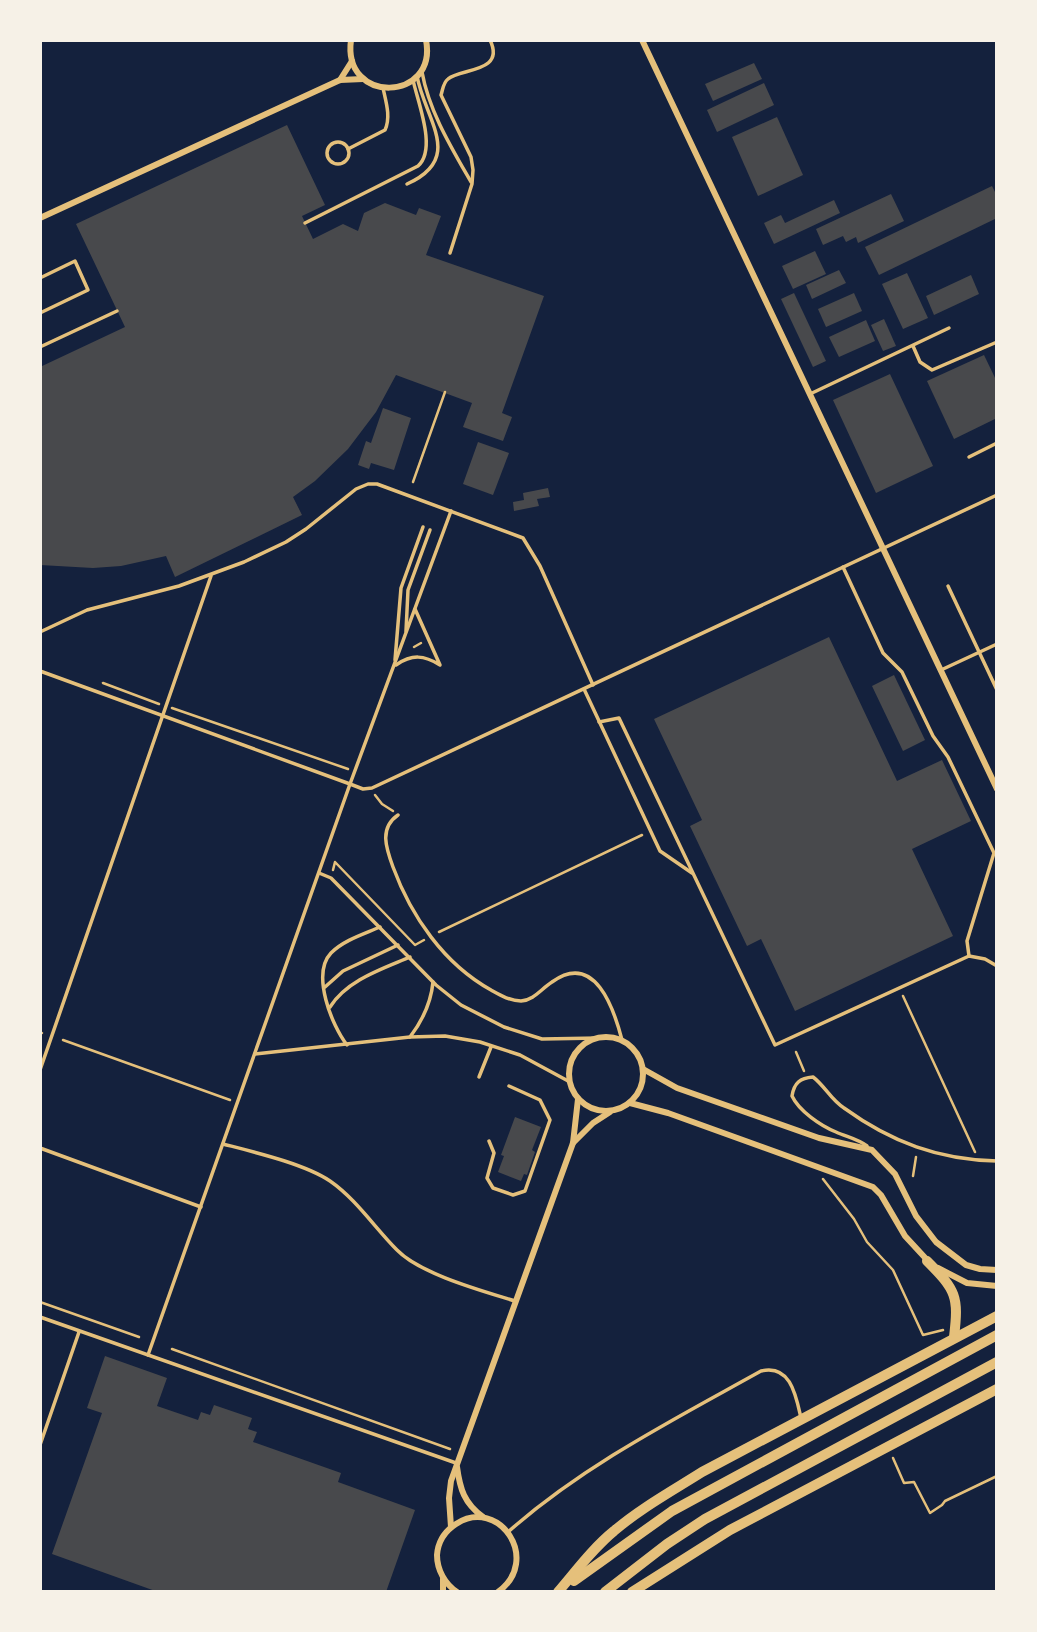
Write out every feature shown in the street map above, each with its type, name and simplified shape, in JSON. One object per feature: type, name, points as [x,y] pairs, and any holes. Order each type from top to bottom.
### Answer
[{"type":"highway","points":[[927,1261],[950,1287],[957,1303],[955,1332]]},
{"type":"highway","points":[[559,1592],[592,1551],[640,1511],[702,1472],[955,1332],[997,1316]]},
{"type":"highway","points":[[559,1592],[672,1510],[997,1335]]},
{"type":"highway","points":[[605,1592],[676,1538],[717,1512],[997,1362]]},
{"type":"highway","points":[[632,1592],[730,1530],[997,1389]]},
{"type":"street","points":[[351,40],[352,61],[363,79]]},
{"type":"street","points":[[642,40],[997,789]]},
{"type":"street","points":[[40,218],[340,80],[363,79],[383,88],[404,86],[417,76],[427,55],[428,42]]},
{"type":"street","points":[[340,80],[352,61]]},
{"type":"street","points":[[573,1143],[593,1123],[631,1103],[642,1086],[643,1069],[635,1051],[622,1040],[609,1037],[587,1043],[575,1055],[570,1064],[570,1082],[578,1099],[588,1107],[610,1112]]},
{"type":"street","points":[[643,1069],[677,1088],[819,1138],[872,1150],[895,1174],[916,1216],[941,1247],[966,1265],[997,1270]]},
{"type":"street","points":[[451,1527],[449,1489],[456,1463],[573,1143],[578,1099]]},
{"type":"street","points":[[631,1103],[668,1113],[873,1187],[881,1195],[905,1236],[927,1261],[967,1283],[997,1286]]},
{"type":"street","points":[[456,1463],[462,1494],[471,1508],[484,1518],[498,1523],[508,1532],[515,1544],[517,1560],[510,1581],[498,1592]]},
{"type":"street","points":[[443,1592],[439,1546],[451,1527],[461,1521],[484,1518]]},
{"type":"street","points":[[443,1579],[457,1592]]},
{"type":"lane","points":[[450,253],[472,184],[473,170],[471,157],[441,94],[449,78],[471,72],[489,62],[492,54],[490,40]]},
{"type":"lane","points":[[417,76],[472,184]]},
{"type":"lane","points":[[407,184],[428,172],[438,159],[439,150],[439,140],[417,76]]},
{"type":"lane","points":[[305,223],[418,166],[423,161],[427,141],[417,76]]},
{"type":"lane","points":[[348,149],[385,130],[388,118],[383,88]]},
{"type":"lane","points":[[333,143],[344,144],[348,149],[349,156],[341,164],[334,164],[328,159],[327,151],[333,143]]},
{"type":"lane","points":[[40,278],[75,261],[88,290],[40,313]]},
{"type":"lane","points":[[40,347],[117,311]]},
{"type":"lane","points":[[810,394],[949,328]]},
{"type":"lane","points":[[912,346],[920,362],[932,370],[997,342]]},
{"type":"lane","points":[[969,457],[997,443]]},
{"type":"lane","points":[[40,632],[87,610],[212,575],[286,542],[356,489],[377,484],[516,534],[527,542],[593,685]]},
{"type":"lane","points":[[40,671],[350,785],[363,789],[372,788],[997,495]]},
{"type":"lane","points":[[148,1355],[350,785],[451,511]]},
{"type":"lane","points":[[394,666],[401,588],[423,527]]},
{"type":"lane","points":[[406,633],[408,590],[430,530]]},
{"type":"lane","points":[[843,567],[883,653],[902,672],[933,736],[948,757],[994,853],[967,941],[969,956]]},
{"type":"lane","points":[[40,1070],[212,575]]},
{"type":"lane","points":[[948,586],[997,690]]},
{"type":"lane","points":[[394,666],[414,656],[428,657],[440,665],[415,610]]},
{"type":"lane","points":[[941,670],[997,644]]},
{"type":"lane","points":[[584,689],[660,851],[693,874]]},
{"type":"lane","points":[[600,722],[620,718],[775,1045],[969,956],[997,966]]},
{"type":"lane","points":[[398,815],[390,821],[386,831],[386,846],[402,890],[430,936],[472,979],[513,1000],[530,999],[561,976],[570,974],[588,977],[602,988],[610,1000],[622,1040]]},
{"type":"lane","points":[[319,873],[331,878],[433,981],[461,1005],[504,1027],[531,1036],[549,1040],[599,1038]]},
{"type":"lane","points":[[347,1045],[338,1033],[329,1008],[324,968],[330,954],[342,945],[380,926]]},
{"type":"lane","points":[[325,987],[342,971],[398,945]]},
{"type":"lane","points":[[329,1008],[351,985],[410,957]]},
{"type":"lane","points":[[410,1037],[429,1002],[433,981]]},
{"type":"lane","points":[[255,1054],[410,1037],[445,1036],[520,1055],[570,1082]]},
{"type":"lane","points":[[479,1077],[492,1046]]},
{"type":"lane","points":[[872,1150],[861,1142],[832,1131],[795,1102],[792,1096],[795,1085],[807,1077],[813,1077],[844,1109],[882,1132],[928,1153],[997,1161]]},
{"type":"lane","points":[[489,1142],[494,1153],[487,1178],[489,1184],[513,1195],[525,1191],[550,1121],[540,1100],[509,1086]]},
{"type":"lane","points":[[223,1144],[321,1176],[341,1189],[398,1252],[414,1263],[515,1301]]},
{"type":"lane","points":[[40,1149],[201,1207]]},
{"type":"lane","points":[[40,1317],[456,1463]]},
{"type":"lane","points":[[40,1446],[79,1331]]},
{"type":"lane","points":[[508,1532],[568,1483],[600,1462],[761,1371],[770,1369],[783,1374],[791,1382],[801,1419]]},
{"type":"path","points":[[413,482],[445,392]]},
{"type":"path","points":[[414,648],[423,641]]},
{"type":"path","points":[[104,684],[356,772]]},
{"type":"path","points":[[375,795],[382,804],[398,815]]},
{"type":"path","points":[[333,870],[335,862],[415,945],[642,835]]},
{"type":"path","points":[[901,993],[979,1161]]},
{"type":"path","points":[[63,1040],[230,1100]]},
{"type":"path","points":[[796,1052],[807,1077]]},
{"type":"path","points":[[913,1176],[916,1157]]},
{"type":"path","points":[[822,1180],[854,1219],[867,1242],[893,1270],[923,1335],[955,1332]]},
{"type":"path","points":[[40,1302],[139,1337]]},
{"type":"path","points":[[172,1349],[450,1449]]},
{"type":"path","points":[[888,1445],[904,1483],[914,1482],[930,1513],[945,1501],[997,1476]]},
{"type":"building","points":[[754,63],[762,79],[713,101],[705,84]]},
{"type":"building","points":[[764,83],[774,105],[717,132],[707,110]]},
{"type":"building","points":[[777,117],[803,175],[758,196],[732,137]]},
{"type":"building","points":[[287,125],[325,205],[302,216],[313,239],[343,224],[358,231],[364,213],[385,203],[416,215],[419,208],[441,216],[426,255],[544,296],[502,413],[512,417],[503,441],[463,427],[472,403],[396,375],[376,412],[348,449],[315,481],[293,497],[302,515],[175,577],[166,556],[121,566],[93,568],[40,565],[40,367],[125,327],[76,224]]},
{"type":"building","points":[[992,186],[997,196],[997,218],[879,275],[865,247]]},
{"type":"building","points":[[891,194],[904,221],[858,243],[856,237],[846,242],[843,236],[823,245],[816,229]]},
{"type":"building","points":[[834,200],[840,213],[774,244],[764,223],[781,215],[785,223]]},
{"type":"building","points":[[815,251],[826,274],[793,289],[782,266]]},
{"type":"building","points":[[839,270],[846,283],[812,299],[806,285]]},
{"type":"building","points":[[907,273],[928,318],[903,329],[882,284]]},
{"type":"building","points":[[971,275],[979,294],[934,315],[926,296]]},
{"type":"building","points":[[794,293],[826,361],[813,367],[781,299]]},
{"type":"building","points":[[854,293],[862,311],[826,327],[818,309]]},
{"type":"building","points":[[884,319],[896,346],[883,351],[871,325]]},
{"type":"building","points":[[866,320],[875,341],[839,357],[829,337]]},
{"type":"building","points":[[984,355],[997,382],[997,418],[954,439],[927,381]]},
{"type":"building","points":[[890,374],[933,466],[876,493],[833,400]]},
{"type":"building","points":[[383,408],[411,418],[394,470],[371,463],[369,469],[358,465],[366,441],[371,443]]},
{"type":"building","points":[[478,442],[509,453],[493,495],[463,484]]},
{"type":"building","points":[[548,488],[550,497],[537,499],[539,506],[514,511],[513,502],[524,500],[523,493]]},
{"type":"building","points":[[829,637],[897,781],[942,760],[971,821],[912,849],[953,936],[795,1011],[761,939],[747,946],[690,826],[702,820],[654,719]]},
{"type":"building","points":[[894,675],[925,740],[903,751],[872,686]]},
{"type":"building","points":[[515,1117],[541,1127],[532,1150],[535,1152],[527,1175],[524,1174],[521,1181],[498,1172],[504,1156],[501,1155]]},
{"type":"building","points":[[105,1356],[167,1378],[157,1406],[198,1420],[201,1412],[210,1415],[214,1405],[252,1418],[248,1429],[257,1432],[253,1442],[341,1473],[338,1482],[415,1510],[386,1592],[158,1592],[52,1554],[102,1413],[87,1408]]}]
